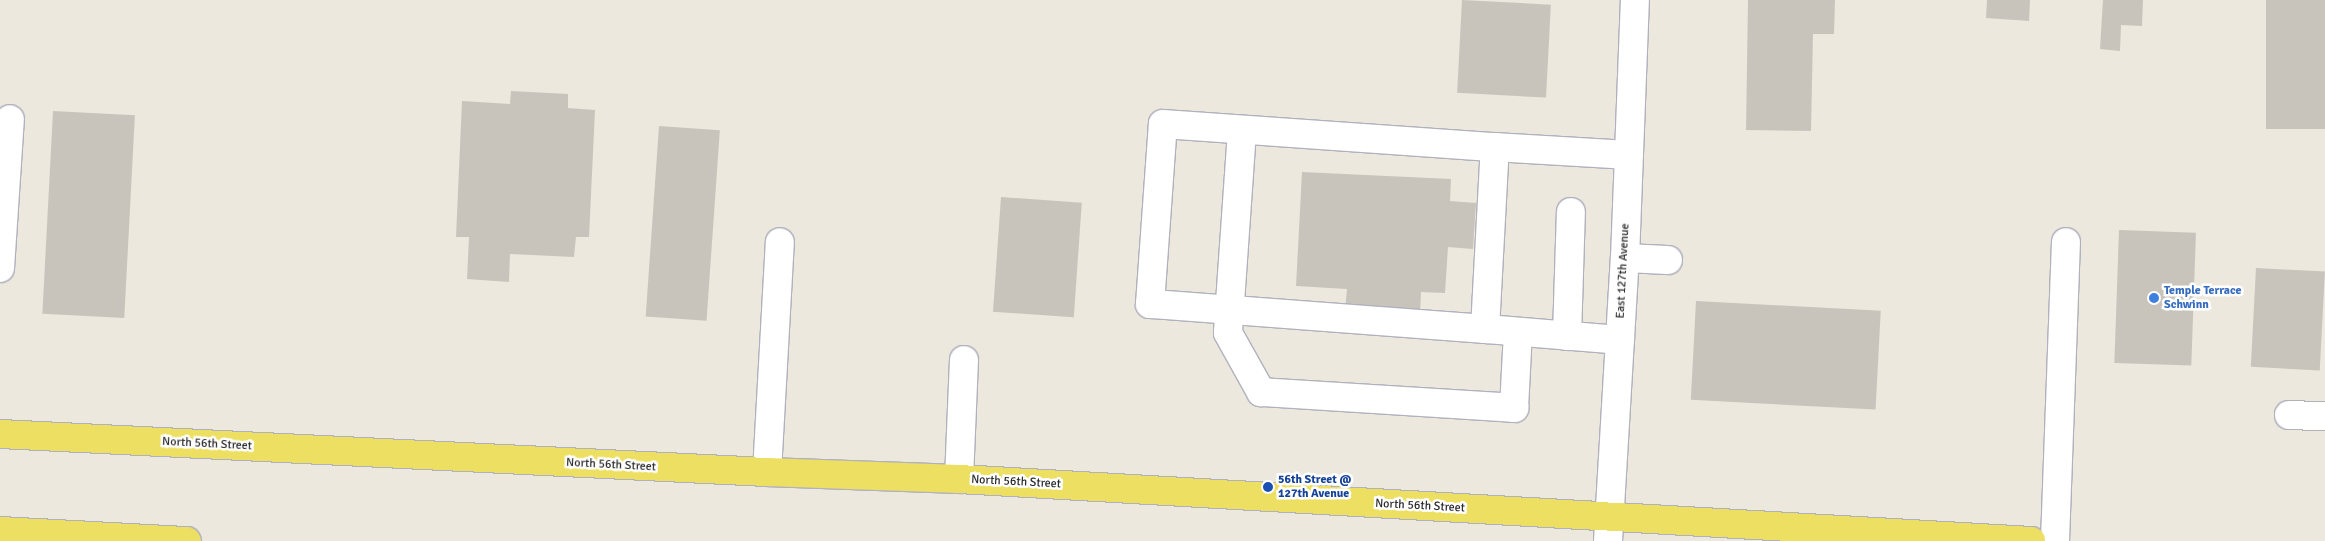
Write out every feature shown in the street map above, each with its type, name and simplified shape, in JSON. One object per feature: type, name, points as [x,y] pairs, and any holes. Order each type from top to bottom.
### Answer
[{"type":"main road","name":"North 56th Street","points":[[0,434],[767,472],[960,479],[1609,529],[2031,541]]},
{"type":"main road","points":[[0,531],[187,541]]},
{"type":"street","name":"East 127th Avenue","points":[[1609,529],[1625,258],[1635,0]]},
{"type":"street","points":[[0,268],[2,207],[10,119]]},
{"type":"street","points":[[1620,340],[1150,304],[1163,124],[1628,155]]},
{"type":"street","points":[[1242,130],[1228,333],[1261,392],[1514,408],[1518,332]]},
{"type":"street","points":[[1485,329],[1495,147]]},
{"type":"street","points":[[1567,336],[1571,212]]},
{"type":"street","points":[[767,472],[780,242]]},
{"type":"street","points":[[2055,541],[2066,242]]},
{"type":"street","points":[[1625,258],[1668,260]]},
{"type":"street","points":[[960,479],[964,360]]},
{"type":"street","points":[[2289,415],[2325,416]]},
{"type":"building","points":[[1462,0],[1551,5],[1546,98],[1457,93]]},
{"type":"building","points":[[1748,0],[1835,0],[1834,34],[1813,34],[1811,131],[1746,130]]},
{"type":"building","points":[[1987,0],[2030,0],[2029,21],[1986,18]]},
{"type":"building","points":[[2103,0],[2143,0],[2142,26],[2121,25],[2120,51],[2100,49]]},
{"type":"building","points":[[2266,0],[2325,0],[2325,129],[2266,129]]},
{"type":"building","points":[[511,91],[568,94],[568,108],[595,110],[589,237],[576,237],[574,257],[510,254],[509,282],[467,279],[469,237],[456,237],[462,101],[510,104]]},
{"type":"building","points":[[53,111],[135,115],[124,318],[42,314]]},
{"type":"building","points":[[659,126],[720,130],[707,321],[646,317]]},
{"type":"building","points":[[1302,172],[1451,179],[1450,201],[1476,203],[1473,249],[1448,247],[1445,293],[1421,292],[1420,315],[1345,311],[1347,289],[1296,286]]},
{"type":"building","points":[[1001,197],[1082,203],[1074,317],[993,312]]},
{"type":"building","name":"Temple Terrace Schwinn","points":[[2119,230],[2196,233],[2191,366],[2114,363]]},
{"type":"building","points":[[2256,268],[2325,272],[2320,370],[2251,367]]},
{"type":"building","points":[[1696,301],[1881,311],[1876,410],[1691,400]]},
{"type":"place","name":"Temple Terrace Schwinn","points":[[2154,298]]},
{"type":"place","name":"56th Street @ 127th Avenue","points":[[1268,487]]}]
